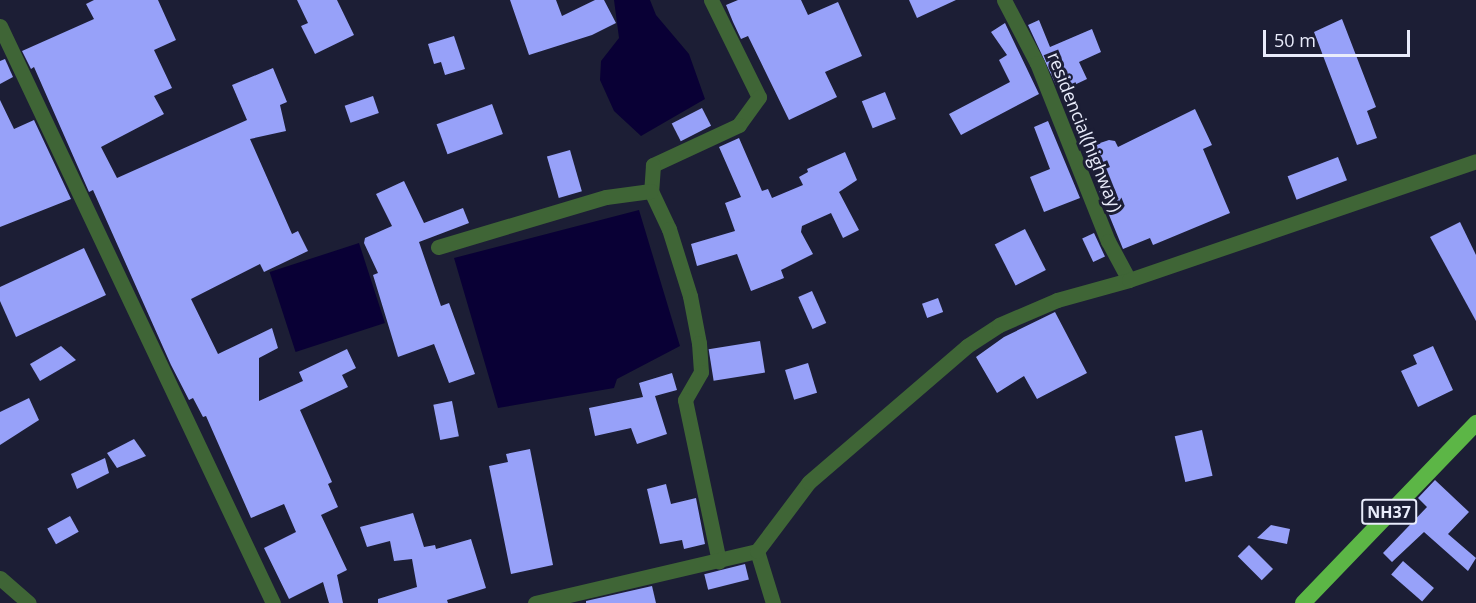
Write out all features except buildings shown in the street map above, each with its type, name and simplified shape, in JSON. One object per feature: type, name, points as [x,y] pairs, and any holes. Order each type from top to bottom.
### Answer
[{"type":"highway","name":"NH37","points":[[1303,603],[1476,423]]},
{"type":"street","points":[[711,0],[759,97],[739,125],[653,165],[651,191],[669,229],[690,296],[699,343],[700,372],[685,400],[718,561]]},
{"type":"street","name":"residencial(highway)","points":[[1004,0],[1037,63],[1108,241],[1129,280]]},
{"type":"street","points":[[0,26],[273,603]]},
{"type":"street","points":[[535,603],[757,551],[808,482],[967,346],[999,326],[1057,300],[1129,280],[1476,160]]},
{"type":"street","points":[[438,246],[606,197],[651,191]]},
{"type":"street","points":[[757,551],[773,603]]},
{"type":"street","points":[[0,578],[29,603]]},
{"type":"shaded area","points":[[614,0],[650,0],[656,15],[689,54],[705,99],[641,136],[614,111],[600,80],[601,61],[619,38]]},
{"type":"shaded area","points":[[639,210],[680,346],[617,379],[614,388],[498,408],[454,258]]},
{"type":"shaded area","points":[[359,243],[385,323],[296,352],[270,272]]}]
